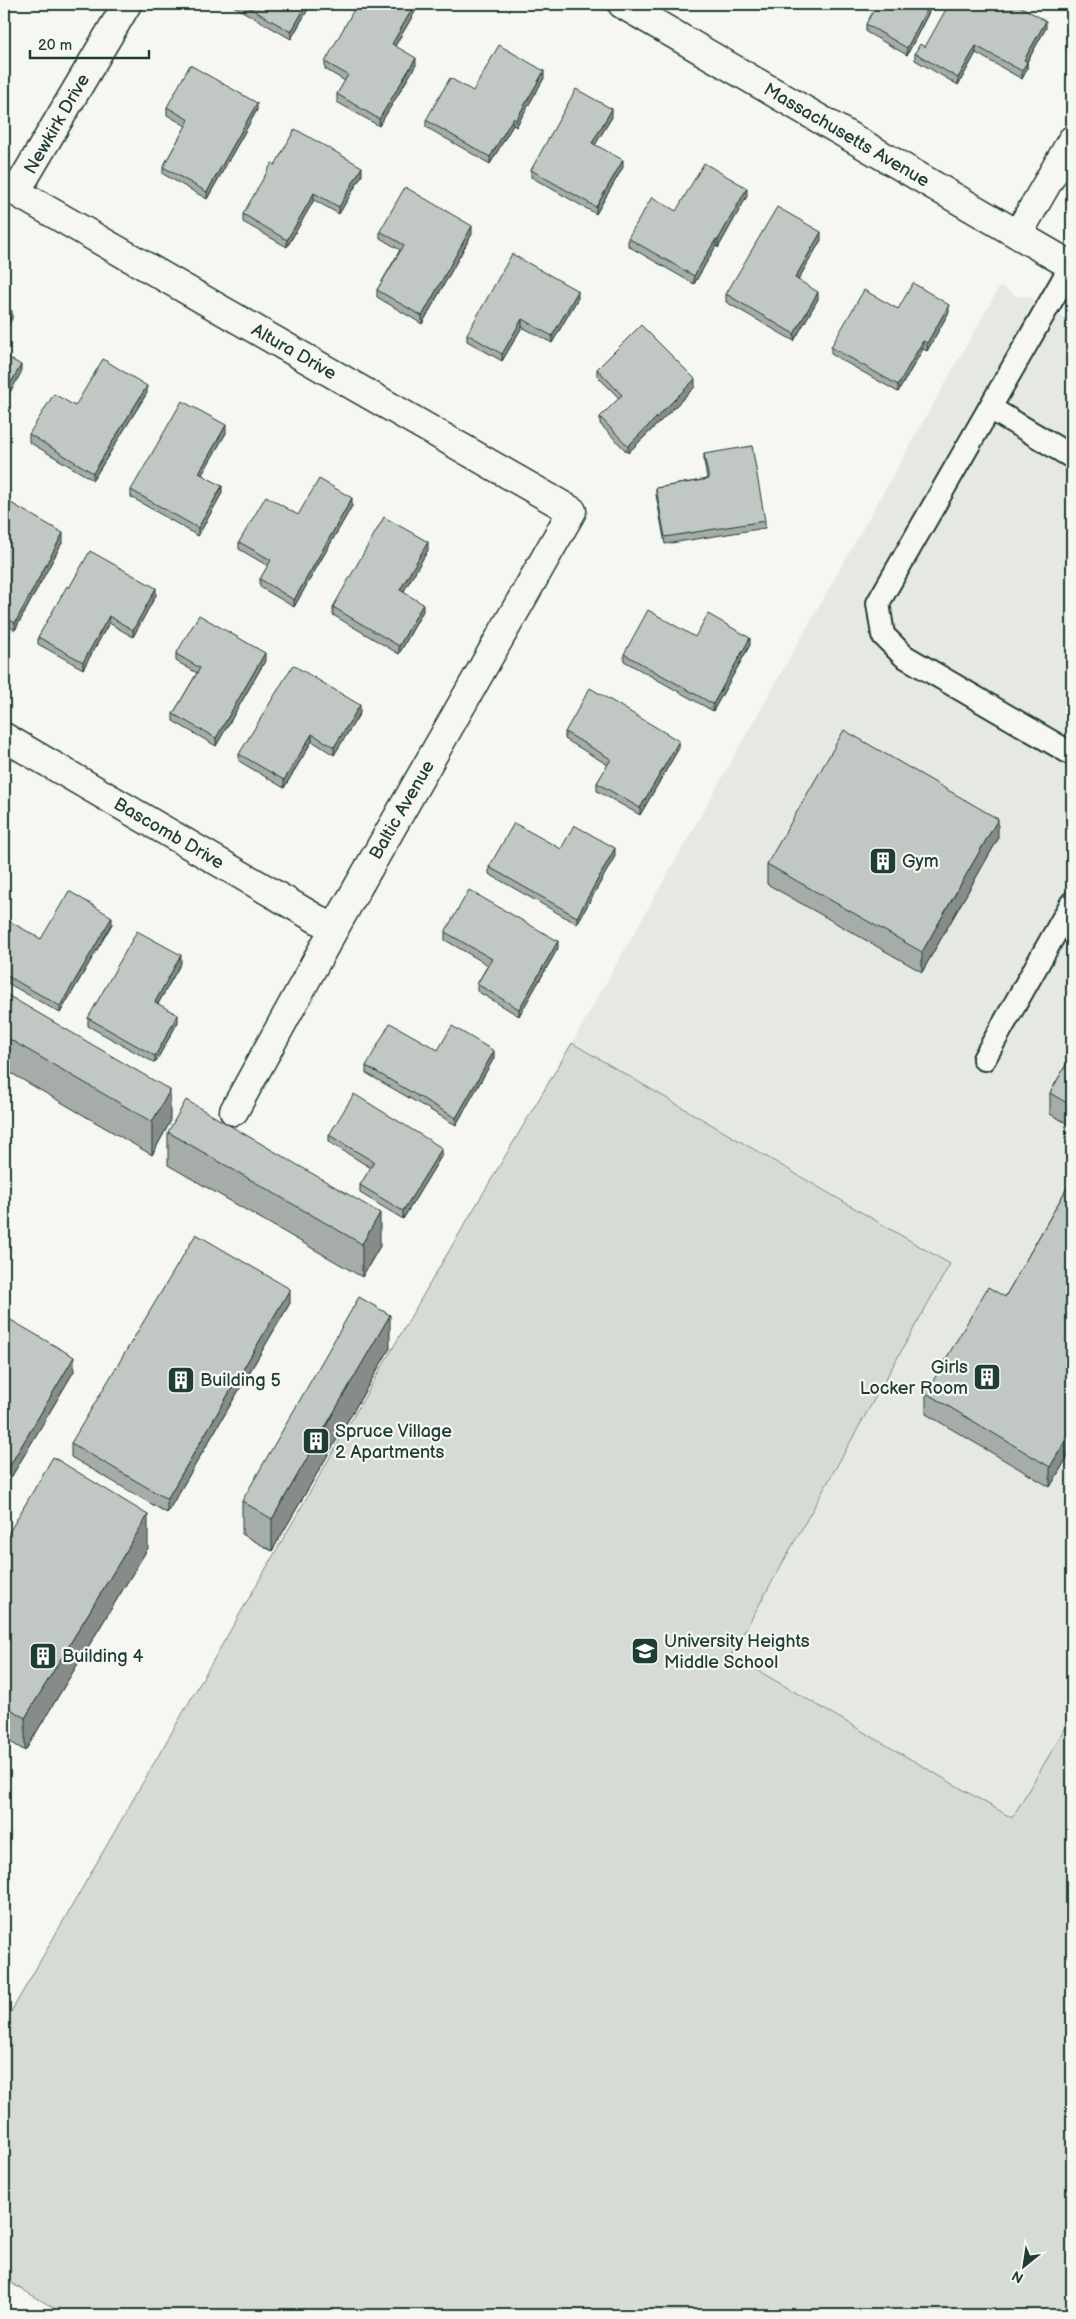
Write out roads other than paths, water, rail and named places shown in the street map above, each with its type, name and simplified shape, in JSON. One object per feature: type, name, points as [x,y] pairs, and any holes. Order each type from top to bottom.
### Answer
[{"type":"street","name":"Newkirk Drive","points":[[16,192],[127,4]]},
{"type":"street","name":"Massachusetts Avenue","points":[[622,4],[1072,266]]},
{"type":"street","points":[[1018,234],[1072,140]]},
{"type":"street","name":"Altura Drive","points":[[16,192],[572,511]]},
{"type":"street","name":"Baltic Avenue","points":[[234,1111],[334,929],[572,511]]},
{"type":"street","name":"Bascomb Drive","points":[[4,738],[334,929]]},
{"type":"lane","points":[[1072,266],[878,603],[883,635],[904,656],[1072,754]]},
{"type":"lane","points":[[990,408],[1072,457]]},
{"type":"lane","points":[[984,1059],[1072,903]]},
{"type":"place","name":"Gym","points":[[883,861]]},
{"type":"place","name":"Girls Locker Room","points":[[987,1377]]},
{"type":"place","name":"Building 5","points":[[181,1380]]},
{"type":"place","name":"Spruce Village 2 Apartments","points":[[316,1441]]},
{"type":"place","name":"University Heights Middle School","points":[[645,1651]]},
{"type":"place","name":"Building 4","points":[[43,1656]]}]
